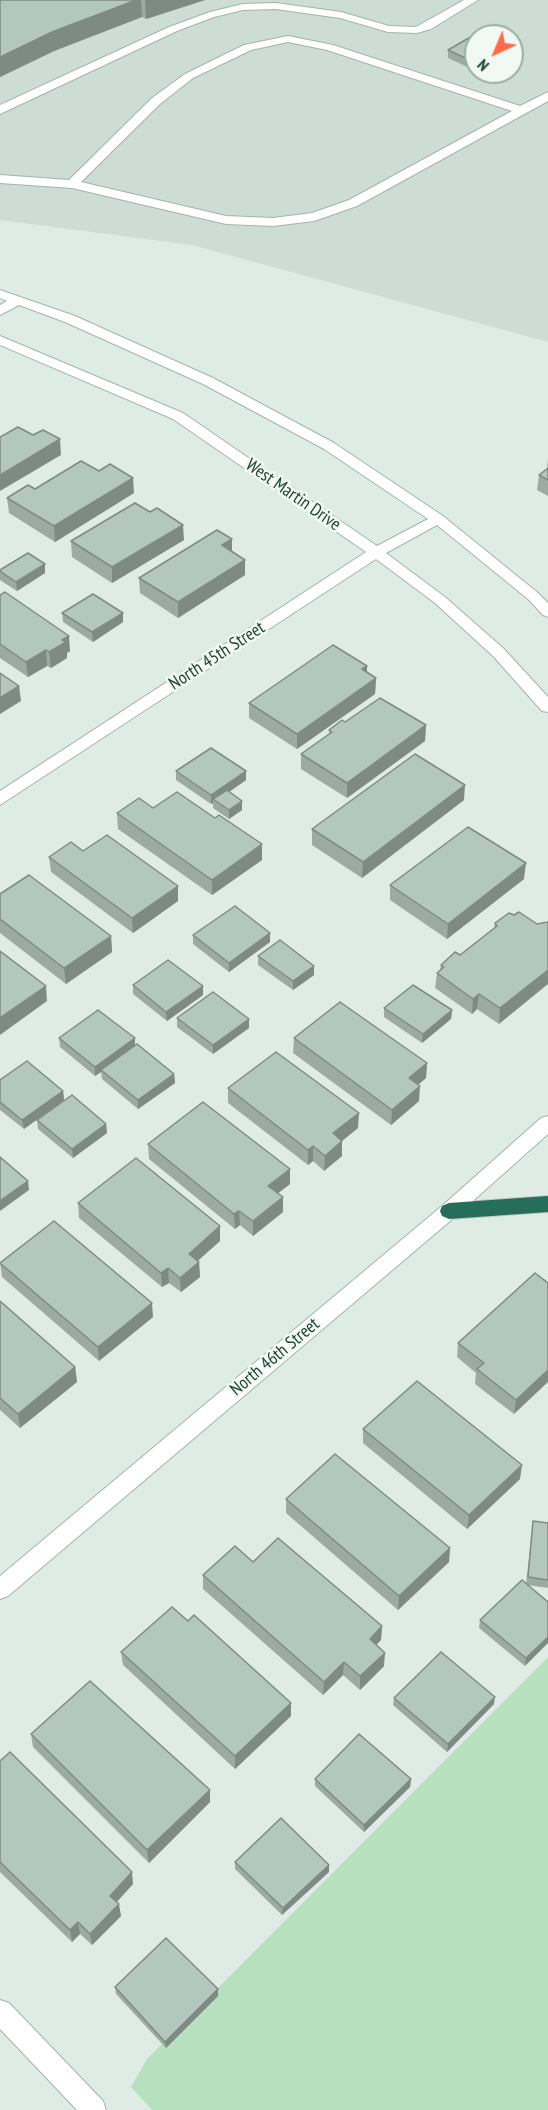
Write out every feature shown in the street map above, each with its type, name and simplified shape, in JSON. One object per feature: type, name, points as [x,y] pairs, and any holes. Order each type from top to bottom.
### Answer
[{"type":"highway","points":[[449,1211],[548,1204]]},
{"type":"street","points":[[0,110],[173,29],[210,15],[243,7],[276,6],[341,15],[388,28],[417,30],[427,27],[472,0]]},
{"type":"street","points":[[72,184],[156,100],[189,76],[248,47],[288,39],[329,47],[523,111]]},
{"type":"street","points":[[0,179],[72,184],[226,220],[273,222],[314,217],[354,203],[548,96]]},
{"type":"street","points":[[0,294],[70,319],[208,381],[329,446],[438,519],[533,596],[548,612]]},
{"type":"street","points":[[0,311],[18,300]]},
{"type":"street","name":"West Martin Drive","points":[[0,340],[178,416],[376,552],[440,600],[499,653],[548,707]]},
{"type":"street","name":"North 45th Street","points":[[0,799],[376,552],[438,519]]},
{"type":"street","name":"North 46th Street","points":[[0,1589],[449,1211],[548,1123]]},
{"type":"street","points":[[0,2012],[94,2110]]},
{"type":"shaded area","points":[[0,0],[548,0],[548,342],[192,245],[0,220]]},
{"type":"green space","points":[[548,1657],[548,2110],[152,2110],[131,2087],[147,2059]]},
{"type":"building","points":[[0,0],[136,0],[52,32],[0,57]]},
{"type":"building","points":[[464,41],[464,57],[448,50]]},
{"type":"building","points":[[18,427],[33,435],[43,430],[60,439],[0,475],[0,437]]},
{"type":"building","points":[[81,461],[99,471],[110,464],[133,478],[54,526],[7,498],[28,485],[35,489]]},
{"type":"building","points":[[548,468],[548,480],[539,475]]},
{"type":"building","points":[[135,503],[150,512],[157,508],[183,525],[112,567],[71,541]]},
{"type":"building","points":[[217,530],[232,539],[222,545],[245,560],[178,602],[139,578]]},
{"type":"building","points":[[28,553],[45,564],[16,582],[0,571],[0,570]]},
{"type":"building","points":[[5,592],[69,636],[62,640],[66,642],[26,662],[0,644],[0,595]]},
{"type":"building","points":[[93,594],[123,613],[92,632],[62,613]]},
{"type":"building","points":[[333,645],[367,666],[362,669],[376,678],[297,734],[249,703]]},
{"type":"building","points":[[0,673],[19,686],[0,698]]},
{"type":"building","points":[[380,698],[426,725],[347,783],[301,754],[332,732],[329,730],[342,720],[345,722]]},
{"type":"building","points":[[211,748],[246,771],[211,795],[176,771]]},
{"type":"building","points":[[415,754],[465,785],[363,862],[312,829]]},
{"type":"building","points":[[227,790],[242,801],[229,810],[213,799]]},
{"type":"building","points":[[177,792],[215,818],[219,815],[262,844],[212,880],[117,813],[139,798],[153,808]]},
{"type":"building","points":[[468,827],[526,863],[448,924],[390,885]]},
{"type":"building","points":[[107,835],[178,886],[132,918],[49,857],[71,842],[83,851]]},
{"type":"building","points":[[29,875],[111,936],[64,968],[0,919],[0,894]]},
{"type":"building","points":[[235,906],[270,933],[229,963],[193,935]]},
{"type":"building","points":[[519,912],[537,924],[548,922],[548,970],[500,1008],[479,994],[473,999],[437,973],[444,967],[441,965],[455,952],[460,955],[497,926],[495,923],[509,913],[514,915]]},
{"type":"building","points":[[280,940],[314,966],[293,981],[258,956]]},
{"type":"building","points":[[0,951],[46,986],[0,1018]]},
{"type":"building","points":[[168,960],[203,986],[166,1012],[133,985]]},
{"type":"building","points":[[413,985],[452,1010],[423,1034],[384,1008]]},
{"type":"building","points":[[213,992],[249,1019],[213,1045],[177,1018]]},
{"type":"building","points":[[340,1002],[427,1063],[409,1078],[420,1086],[392,1110],[294,1038]]},
{"type":"building","points":[[98,1010],[135,1038],[95,1067],[59,1038]]},
{"type":"building","points":[[137,1044],[174,1074],[138,1100],[101,1070]]},
{"type":"building","points":[[276,1052],[359,1113],[333,1133],[342,1141],[325,1156],[313,1146],[308,1150],[228,1088]]},
{"type":"building","points":[[27,1061],[63,1091],[22,1120],[0,1102],[0,1080]]},
{"type":"building","points":[[72,1095],[106,1124],[72,1149],[37,1120]]},
{"type":"building","points":[[203,1102],[290,1169],[268,1186],[283,1197],[253,1221],[239,1211],[234,1214],[148,1144]]},
{"type":"building","points":[[0,1157],[28,1181],[0,1201]]},
{"type":"building","points":[[136,1158],[220,1226],[189,1254],[199,1262],[180,1278],[168,1268],[161,1273],[78,1203]]},
{"type":"building","points":[[54,1221],[152,1303],[98,1347],[0,1263]]},
{"type":"building","points":[[535,1273],[548,1283],[548,1370],[516,1400],[477,1369],[484,1363],[458,1343]]},
{"type":"building","points":[[0,1301],[75,1367],[18,1414],[0,1398]]},
{"type":"building","points":[[417,1381],[522,1465],[469,1515],[363,1429]]},
{"type":"building","points":[[335,1454],[450,1548],[399,1596],[286,1499]]},
{"type":"building","points":[[533,1521],[548,1523],[548,1580],[528,1577]]},
{"type":"building","points":[[278,1538],[382,1626],[370,1639],[385,1653],[360,1676],[344,1662],[324,1682],[203,1575],[235,1546],[253,1562]]},
{"type":"building","points":[[522,1580],[548,1602],[548,1637],[526,1658],[480,1620]]},
{"type":"building","points":[[172,1607],[188,1621],[194,1615],[291,1703],[235,1756],[121,1652]]},
{"type":"building","points":[[441,1652],[495,1697],[448,1744],[394,1698]]},
{"type":"building","points":[[90,1681],[210,1790],[147,1850],[31,1734]]},
{"type":"building","points":[[359,1734],[411,1779],[364,1825],[315,1779]]},
{"type":"building","points":[[10,1752],[132,1872],[110,1896],[119,1904],[90,1934],[78,1922],[70,1930],[0,1862],[0,1761]]},
{"type":"building","points":[[281,1818],[329,1865],[283,1908],[235,1862]]},
{"type":"building","points":[[166,1938],[218,1989],[165,2042],[115,1987]]}]
